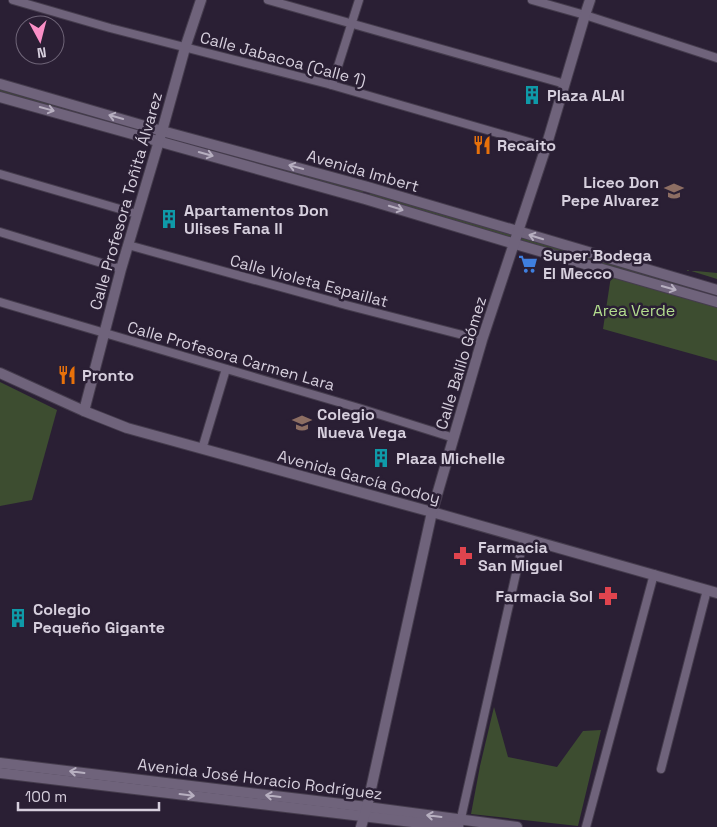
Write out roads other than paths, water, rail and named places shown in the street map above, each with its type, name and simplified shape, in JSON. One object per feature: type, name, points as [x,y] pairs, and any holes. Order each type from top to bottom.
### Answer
[{"type":"main road","name":"Calle Profesora Toñita Álvarez","points":[[84,410],[121,269],[185,48],[201,0]]},
{"type":"main road","name":"Calle Balilo Gómez","points":[[361,827],[366,812],[432,512],[482,340],[546,147],[590,0]]},
{"type":"main road","name":"Avenida Imbert","points":[[0,84],[365,199],[717,302]]},
{"type":"main road","name":"Avenida Imbert","points":[[0,96],[368,187],[717,290]]},
{"type":"main road","points":[[365,199],[368,187]]},
{"type":"main road","points":[[700,297],[703,286]]},
{"type":"main road","name":"Avenida García Godoy","points":[[0,373],[127,428],[712,591]]},
{"type":"main road","name":"Avenida José Horacio Rodríguez","points":[[0,763],[458,824],[517,827]]},
{"type":"main road","name":"Avenida José Horacio Rodríguez","points":[[0,772],[366,812]]},
{"type":"street","name":"Calle Jabacoa (Calle 1)","points":[[13,0],[185,48],[332,85],[546,147]]},
{"type":"street","points":[[268,0],[565,84]]},
{"type":"street","points":[[332,85],[359,0]]},
{"type":"street","points":[[532,0],[585,15],[717,58]]},
{"type":"street","points":[[0,174],[137,214]]},
{"type":"street","points":[[0,232],[121,269]]},
{"type":"street","name":"Calle Violeta Espaillat","points":[[128,245],[346,306],[482,340]]},
{"type":"street","name":"Calle Profesora Carmen Lara","points":[[0,302],[454,438]]},
{"type":"street","points":[[202,449],[226,369]]},
{"type":"street","points":[[458,824],[524,538]]},
{"type":"street","points":[[586,827],[654,574]]},
{"type":"street","points":[[661,769],[712,591]]},
{"type":"place","name":"Plaza ALAI","points":[[532,95]]},
{"type":"place","name":"Recaito","points":[[482,145]]},
{"type":"place","name":"Liceo Don Pepe Alvarez","points":[[674,191]]},
{"type":"place","name":"Apartamentos Don Ulises Fana II","points":[[169,219]]},
{"type":"place","name":"Super Bodega El Mecco","points":[[528,264]]},
{"type":"place","name":"Pronto","points":[[67,375]]},
{"type":"place","name":"Colegio Nueva Vega","points":[[302,423]]},
{"type":"place","name":"Plaza Michelle","points":[[381,458]]},
{"type":"place","name":"Farmacia San Miguel","points":[[463,556]]},
{"type":"place","name":"Farmacia Sol","points":[[608,596]]},
{"type":"place","name":"Colegio Pequeño Gigante","points":[[18,618]]},
{"type":"park label","name":"Area Verde","points":[[634,310]]}]
